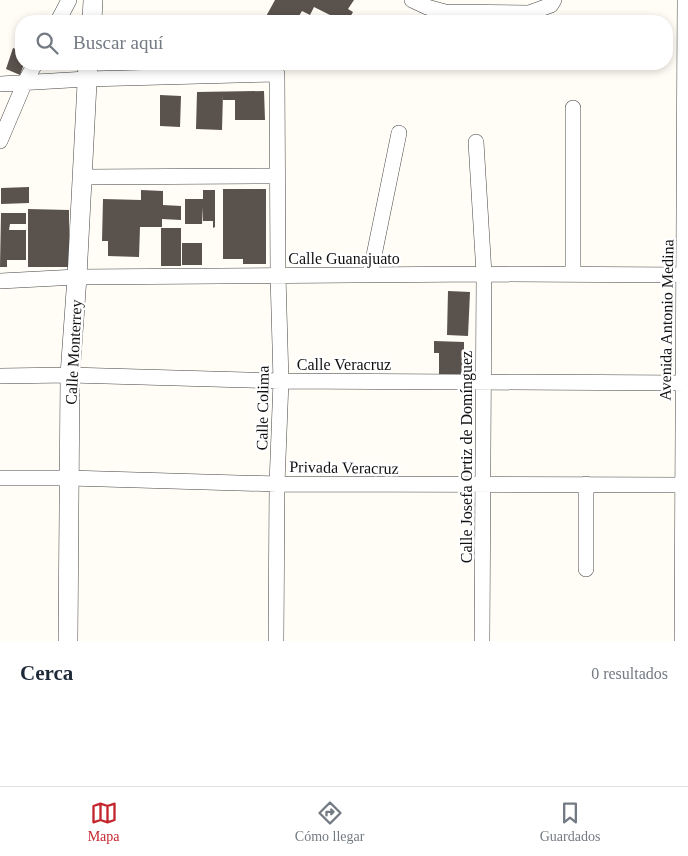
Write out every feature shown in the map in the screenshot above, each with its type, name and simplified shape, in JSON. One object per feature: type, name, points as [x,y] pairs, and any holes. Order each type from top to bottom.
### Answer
[{"type":"street","points":[[61,15],[69,0]]},
{"type":"street","points":[[92,15],[93,0]]},
{"type":"street","points":[[412,0],[445,12],[529,13],[552,3]]},
{"type":"street","name":"Avenida Antonio Medina","points":[[682,641],[686,582],[686,0]]},
{"type":"street","points":[[0,141],[32,70]]},
{"type":"street","points":[[0,84],[25,82],[88,71]]},
{"type":"street","name":"Calle Colima","points":[[88,71],[277,74],[278,276],[281,381],[277,484],[276,641]]},
{"type":"street","name":"Calle Monterrey","points":[[68,641],[70,375],[88,71]]},
{"type":"street","points":[[573,108],[573,274]]},
{"type":"street","points":[[370,275],[399,132]]},
{"type":"street","name":"Calle Josefa Ortiz de Domínguez","points":[[476,142],[484,274],[482,641]]},
{"type":"street","points":[[83,176],[277,176]]},
{"type":"street","name":"Calle Guanajuato","points":[[0,281],[77,277],[484,274],[686,276]]},
{"type":"street","name":"Calle Veracruz","points":[[0,376],[70,375],[281,381],[685,383]]},
{"type":"street","name":"Privada Veracruz","points":[[0,478],[277,484],[483,486],[586,484],[686,486]]},
{"type":"street","points":[[586,484],[586,570]]},
{"type":"building","points":[[275,0],[354,0],[348,9],[353,12],[351,15],[330,15],[314,7],[310,15],[302,11],[300,15],[267,15]]},
{"type":"building","points":[[13,48],[15,49],[15,70],[22,70],[20,75],[6,69]]},
{"type":"building","points":[[264,91],[265,120],[235,120],[235,100],[223,100],[223,94],[222,130],[196,129],[197,92]]},
{"type":"building","points":[[160,95],[181,96],[180,127],[160,126]]},
{"type":"building","points":[[29,187],[29,203],[1,204],[1,188]]},
{"type":"building","points":[[223,189],[266,189],[266,264],[243,264],[243,259],[223,259]]},
{"type":"building","points":[[141,190],[163,191],[163,205],[181,206],[181,220],[162,219],[162,227],[140,227],[139,257],[108,256],[108,241],[102,241],[103,199],[141,200]]},
{"type":"building","points":[[203,190],[215,190],[215,227],[213,228],[213,221],[203,221],[203,207],[202,224],[185,224],[185,199],[203,199]]},
{"type":"building","points":[[28,209],[69,210],[69,267],[28,267]]},
{"type":"building","points":[[1,213],[26,213],[26,224],[10,224],[9,230],[26,230],[26,260],[7,260],[7,267],[0,267]]},
{"type":"building","points":[[161,228],[181,228],[181,266],[161,266]]},
{"type":"building","points":[[182,243],[202,243],[202,265],[182,265]]},
{"type":"building","points":[[448,291],[470,292],[468,336],[447,335]]},
{"type":"building","points":[[434,341],[464,342],[464,360],[469,360],[469,376],[439,375],[439,353],[434,353]]}]
